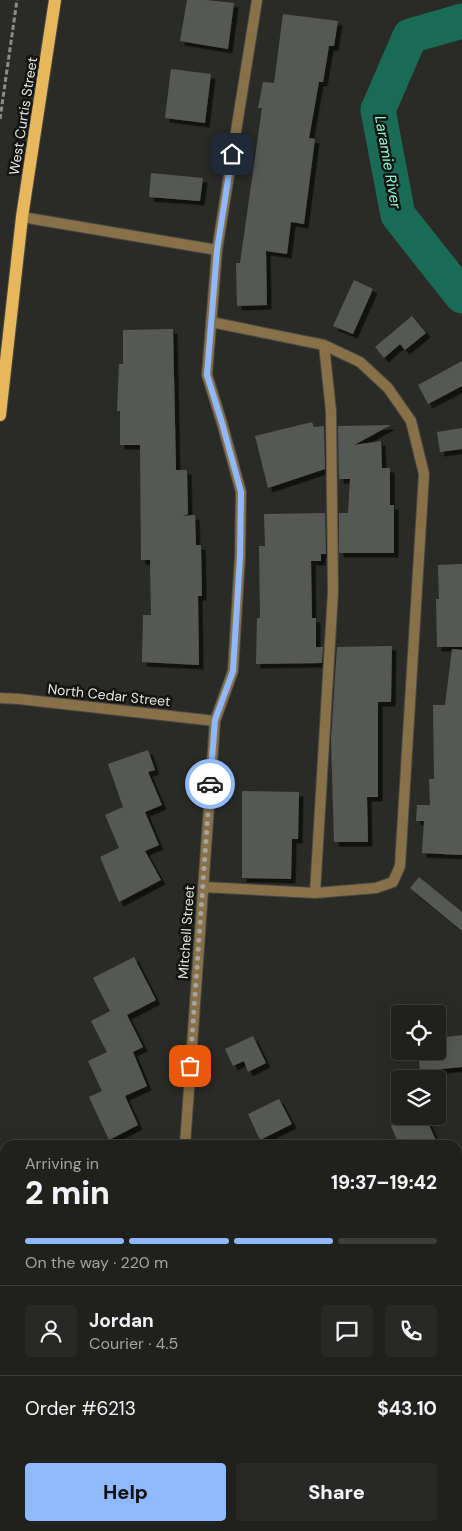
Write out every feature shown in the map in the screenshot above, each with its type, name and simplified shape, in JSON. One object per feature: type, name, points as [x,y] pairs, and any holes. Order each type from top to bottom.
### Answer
[{"type":"main road","name":"West Curtis Street","points":[[0,415],[22,217],[56,0]]},
{"type":"street","name":"Mitchell Street","points":[[185,1140],[215,720],[233,671],[240,557],[241,492],[207,375],[217,250],[257,0]]},
{"type":"street","points":[[22,217],[217,250]]},
{"type":"street","points":[[203,887],[315,893],[376,888],[394,882],[400,866],[424,474],[411,420],[388,388],[360,362],[324,345],[212,322]]},
{"type":"street","points":[[315,893],[333,592],[331,411],[324,345]]},
{"type":"street","name":"North Cedar Street","points":[[0,698],[215,720]]},
{"type":"path","points":[[0,120],[17,0]]},
{"type":"building","points":[[187,0],[234,3],[228,49],[180,41]]},
{"type":"building","points":[[283,14],[338,21],[334,46],[329,46],[323,82],[319,82],[309,138],[315,139],[304,224],[291,222],[287,254],[266,251],[267,305],[237,306],[236,263],[240,263],[262,108],[258,108],[263,82],[274,83]]},
{"type":"building","points":[[171,69],[211,74],[205,123],[165,118]]},
{"type":"building","points":[[151,173],[203,178],[200,201],[149,197]]},
{"type":"building","points":[[354,280],[373,289],[353,334],[333,326]]},
{"type":"building","points":[[412,316],[426,333],[405,350],[400,344],[384,358],[375,347]]},
{"type":"building","points":[[173,329],[176,470],[187,470],[188,514],[183,516],[195,515],[196,545],[201,545],[202,596],[198,596],[199,665],[142,662],[143,615],[151,615],[150,560],[141,560],[140,445],[120,445],[120,411],[117,411],[119,364],[123,364],[123,330]]},
{"type":"building","points":[[462,361],[462,386],[428,404],[418,385]]},
{"type":"building","points":[[312,422],[314,427],[324,426],[325,469],[268,488],[255,436]]},
{"type":"building","points":[[391,425],[354,445],[381,441],[382,468],[390,468],[390,505],[394,505],[394,553],[339,553],[339,513],[348,513],[350,479],[339,479],[338,426]]},
{"type":"building","points":[[462,428],[462,449],[440,452],[437,432]]},
{"type":"building","points":[[325,513],[326,554],[321,554],[321,561],[311,561],[312,618],[316,618],[316,647],[323,647],[322,663],[256,664],[257,618],[260,618],[259,546],[265,546],[264,514]]},
{"type":"building","points":[[462,564],[462,647],[437,647],[436,599],[439,599],[438,565]]},
{"type":"building","points":[[392,646],[391,702],[378,702],[378,797],[367,797],[368,842],[334,842],[331,740],[337,647]]},
{"type":"building","points":[[452,649],[462,650],[462,855],[422,853],[424,821],[416,821],[417,805],[430,805],[429,779],[434,779],[433,705],[445,705]]},
{"type":"building","points":[[148,750],[155,770],[148,772],[162,805],[145,812],[159,845],[145,851],[161,880],[119,902],[100,857],[119,848],[105,815],[123,807],[108,764]]},
{"type":"building","points":[[242,791],[299,792],[298,839],[292,839],[291,879],[242,878]]},
{"type":"building","points":[[419,877],[462,912],[462,931],[410,888]]},
{"type":"building","points":[[134,957],[156,1000],[127,1015],[143,1047],[133,1052],[147,1086],[125,1096],[138,1125],[109,1140],[89,1097],[102,1091],[88,1061],[107,1052],[91,1021],[110,1011],[93,978]]},
{"type":"building","points":[[462,1035],[462,1067],[420,1070],[419,1060],[446,1060],[446,1037]]},
{"type":"building","points":[[253,1036],[266,1063],[248,1072],[244,1061],[233,1066],[225,1049]]},
{"type":"building","points":[[279,1099],[292,1124],[260,1140],[248,1114]]},
{"type":"building","points":[[393,1125],[429,1125],[436,1140],[397,1140],[391,1126]]},
{"type":"waterway","name":"Laramie River","points":[[462,21],[410,36],[378,110],[398,215],[462,296]]},
{"type":"way so far","points":[[190,1066],[210,784]]},
{"type":"route","points":[[210,784],[215,720],[233,671],[240,557],[241,492],[207,375],[217,250],[232,154]]}]
